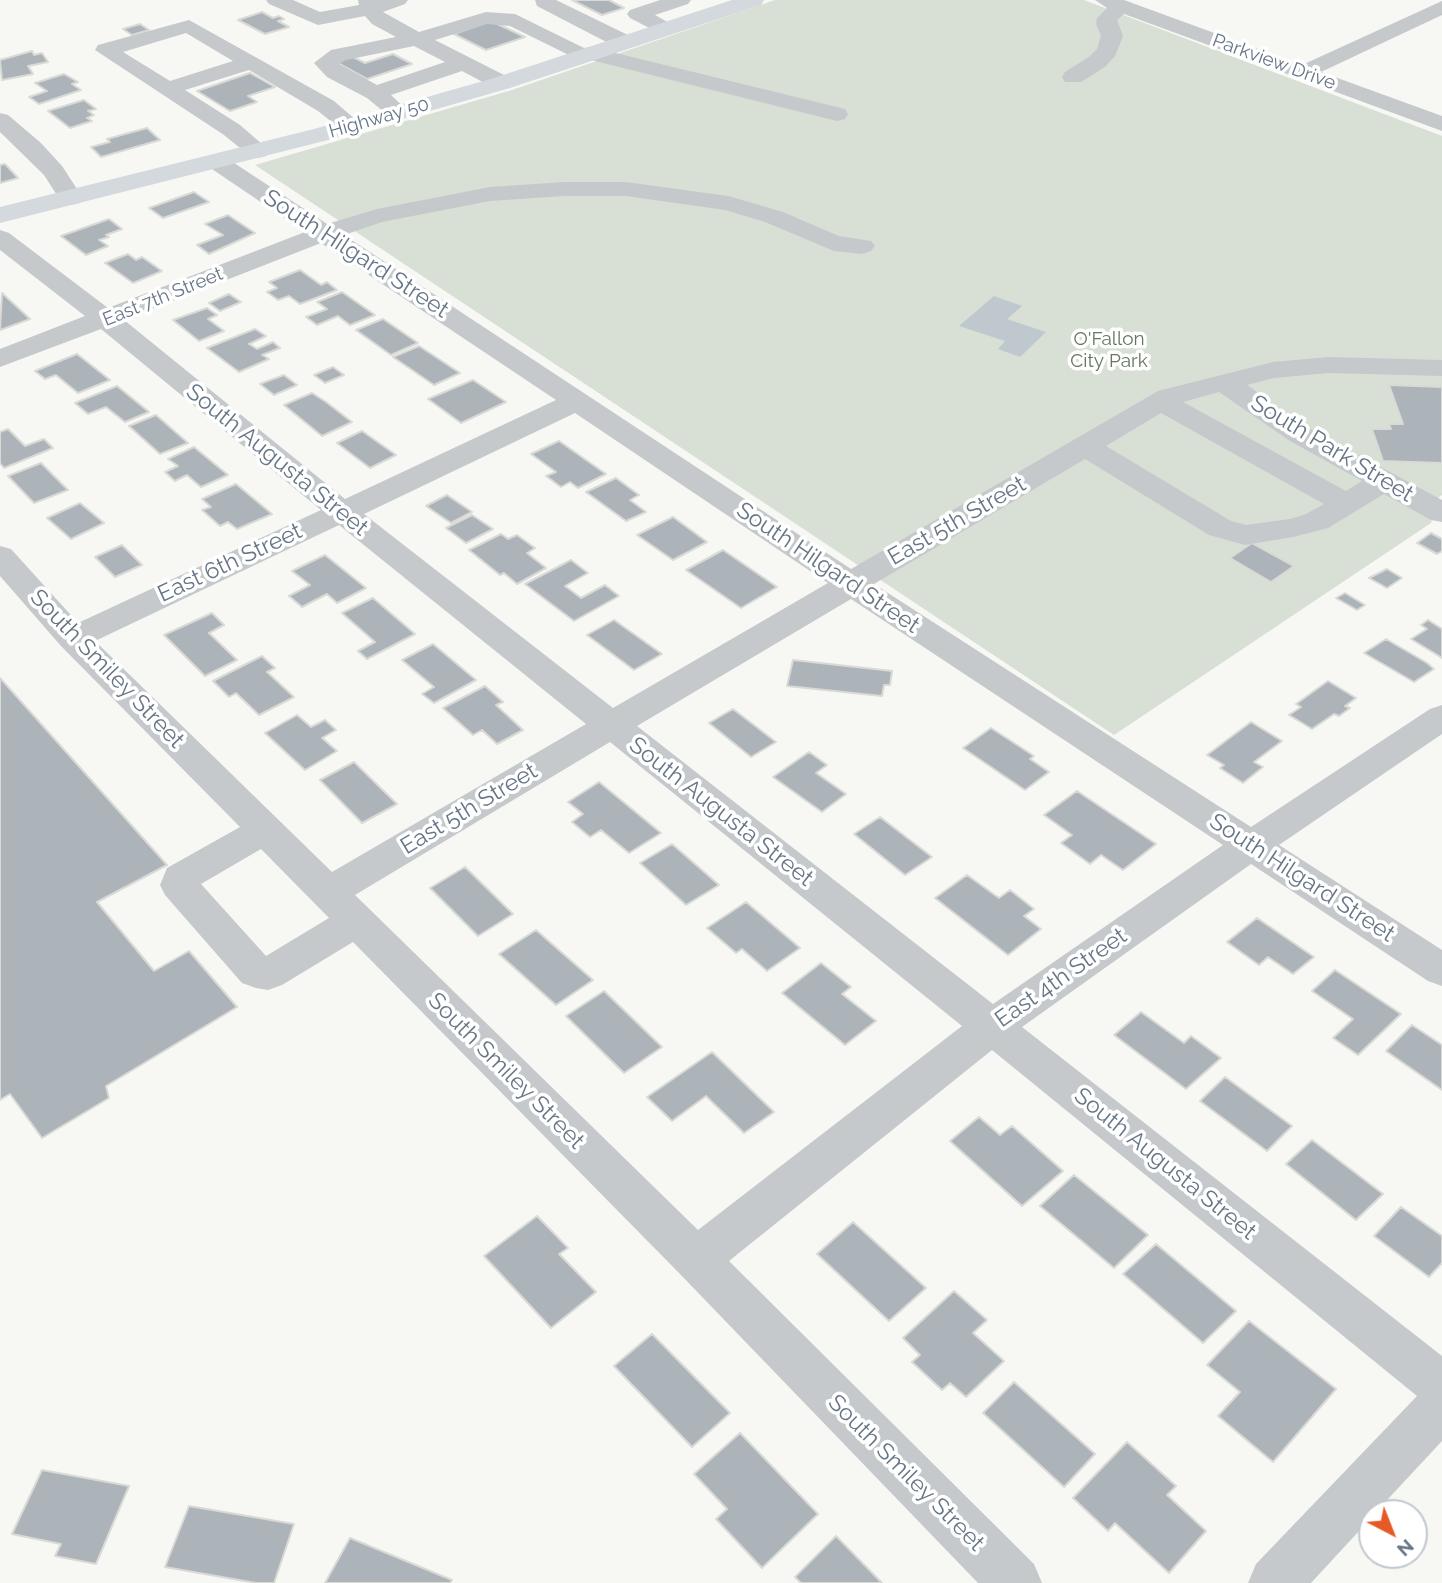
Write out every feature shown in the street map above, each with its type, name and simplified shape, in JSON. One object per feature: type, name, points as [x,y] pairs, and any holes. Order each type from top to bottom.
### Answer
[{"type":"main road","name":"Highway 50","points":[[0,215],[258,151],[502,83],[753,0]]},
{"type":"street","points":[[276,0],[314,19],[336,7],[398,0]]},
{"type":"street","points":[[622,0],[646,12]]},
{"type":"street","points":[[666,29],[637,15],[681,0]]},
{"type":"street","points":[[1427,0],[1442,6]]},
{"type":"street","points":[[547,1],[624,43]]},
{"type":"street","points":[[1073,77],[1097,62],[1107,51],[1112,36],[1106,24],[1115,2]]},
{"type":"street","name":"Parkview Drive","points":[[1115,2],[1442,124]]},
{"type":"street","points":[[369,5],[379,20],[502,83]]},
{"type":"street","points":[[1302,73],[1442,6]]},
{"type":"street","points":[[398,112],[375,93],[335,72],[325,63],[339,55],[418,39],[486,19],[515,20],[587,55],[837,114]]},
{"type":"street","points":[[258,151],[232,130],[106,50],[189,26],[326,106],[351,126]]},
{"type":"street","points":[[167,89],[251,62]]},
{"type":"street","points":[[375,93],[465,63]]},
{"type":"street","points":[[0,120],[33,148],[54,171],[71,198]]},
{"type":"street","name":"South Hilgard Street","points":[[216,162],[851,584],[1442,970]]},
{"type":"street","name":"East 7th Street","points":[[0,359],[107,320],[324,233],[377,216],[490,194],[564,189],[626,189],[728,203],[774,217],[834,243],[862,246]]},
{"type":"street","name":"South Augusta Street","points":[[0,239],[107,320],[341,511],[1442,1386]]},
{"type":"street","name":"East 5th Street","points":[[264,830],[181,878],[178,885],[257,972],[268,974],[341,907],[610,725],[1160,401],[1273,370],[1329,365],[1442,368]]},
{"type":"street","name":"South Park Street","points":[[1223,382],[1300,435],[1441,511]]},
{"type":"street","name":"East 6th Street","points":[[73,638],[578,401]]},
{"type":"street","points":[[1160,401],[1347,504]]},
{"type":"street","points":[[1085,446],[1220,528],[1245,535],[1293,528],[1317,521],[1384,481]]},
{"type":"street","name":"South Smiley Street","points":[[0,556],[73,638],[696,1259],[1015,1583]]},
{"type":"street","name":"East 4th Street","points":[[696,1259],[992,1026],[1251,845],[1442,717]]},
{"type":"street","points":[[1275,1583],[1442,1405]]},
{"type":"green space","name":"O'Fallon City Park","points":[[775,0],[1084,0],[1442,136],[1442,495],[1438,498],[1431,523],[1114,735],[255,165],[512,90]]},
{"type":"shaded area","points":[[994,296],[1022,306],[1007,319],[1046,332],[1020,357],[998,349],[1005,341],[959,326]]},
{"type":"building","points":[[572,0],[609,0],[624,8],[602,15]]},
{"type":"building","points":[[262,12],[273,18],[279,16],[284,19],[278,21],[289,27],[265,34],[238,20]]},
{"type":"building","points":[[491,21],[525,37],[486,50],[454,34]]},
{"type":"building","points":[[140,24],[149,30],[132,35],[123,29]]},
{"type":"building","points":[[32,51],[34,55],[42,53],[48,62],[28,66],[33,74],[2,80],[0,60]]},
{"type":"building","points":[[393,54],[412,64],[367,79],[334,61],[351,56],[365,63]]},
{"type":"building","points":[[250,73],[275,87],[248,96],[257,102],[230,111],[197,91]]},
{"type":"building","points":[[64,74],[78,82],[72,84],[81,90],[39,104],[29,97],[47,91],[35,83]]},
{"type":"building","points":[[84,100],[96,109],[88,111],[94,115],[87,118],[92,121],[70,128],[48,111]]},
{"type":"building","points":[[147,128],[160,140],[101,157],[91,147],[110,142],[107,139]]},
{"type":"building","points":[[5,164],[18,178],[0,183],[0,165]]},
{"type":"building","points":[[194,192],[209,202],[163,218],[149,208]]},
{"type":"building","points":[[228,215],[255,233],[209,254],[197,245],[223,235],[205,224]]},
{"type":"building","points":[[109,219],[122,229],[99,240],[108,246],[86,255],[61,236]]},
{"type":"building","points":[[128,254],[136,260],[142,257],[162,271],[133,283],[105,263]]},
{"type":"building","points":[[300,270],[321,285],[327,282],[337,290],[300,304],[289,296],[278,300],[267,292],[277,288],[269,282]]},
{"type":"building","points":[[342,292],[375,315],[350,325],[338,316],[317,325],[306,317],[327,309],[317,302]]},
{"type":"building","points":[[2,293],[30,319],[0,330]]},
{"type":"building","points":[[229,294],[241,302],[220,311],[209,303]]},
{"type":"building","points":[[207,308],[217,315],[208,319],[224,331],[199,341],[173,320]]},
{"type":"building","points":[[383,319],[418,343],[391,355],[356,330]]},
{"type":"building","points":[[255,329],[266,336],[249,344],[257,349],[273,342],[280,348],[262,355],[269,359],[239,372],[207,348]]},
{"type":"building","points":[[419,346],[460,373],[434,385],[393,357]]},
{"type":"building","points":[[77,354],[110,380],[78,393],[56,375],[45,379],[35,371]]},
{"type":"building","points":[[333,367],[344,375],[325,383],[314,375]]},
{"type":"building","points":[[284,375],[297,385],[274,395],[260,384]]},
{"type":"building","points":[[473,380],[506,402],[461,423],[428,399]]},
{"type":"building","points":[[1389,385],[1442,387],[1442,463],[1383,461],[1372,429],[1391,429],[1389,424],[1403,424]]},
{"type":"building","points":[[117,386],[149,412],[125,422],[106,407],[88,414],[75,403]]},
{"type":"building","points":[[312,393],[352,422],[322,436],[284,405]]},
{"type":"building","points":[[156,415],[188,443],[160,454],[129,426]]},
{"type":"building","points":[[8,429],[25,446],[44,439],[53,448],[4,468],[0,463],[0,432]]},
{"type":"building","points":[[362,431],[396,455],[370,468],[337,443]]},
{"type":"building","points":[[559,441],[606,474],[578,488],[570,482],[561,487],[546,476],[556,472],[531,454]]},
{"type":"building","points":[[194,447],[228,475],[201,487],[187,475],[175,481],[165,472],[178,466],[168,459]]},
{"type":"building","points":[[41,463],[68,490],[34,503],[8,476]]},
{"type":"building","points":[[616,478],[639,495],[630,500],[646,512],[626,521],[586,492]]},
{"type":"building","points":[[236,484],[272,514],[237,529],[228,522],[220,526],[202,510],[211,507],[202,499]]},
{"type":"building","points":[[447,495],[472,512],[451,523],[426,506]]},
{"type":"building","points":[[80,503],[104,523],[71,539],[47,518]]},
{"type":"building","points":[[472,515],[493,529],[466,543],[446,528]]},
{"type":"building","points":[[673,517],[707,542],[673,560],[637,535]]},
{"type":"building","points":[[1431,533],[1442,539],[1442,551],[1437,554],[1417,543]]},
{"type":"building","points":[[501,534],[508,539],[517,535],[535,548],[527,553],[546,568],[517,584],[504,573],[500,575],[469,550]]},
{"type":"building","points":[[1252,543],[1294,566],[1271,582],[1230,558]]},
{"type":"building","points":[[122,545],[142,565],[115,577],[95,557]]},
{"type":"building","points":[[723,550],[777,587],[741,608],[686,570]]},
{"type":"building","points":[[325,555],[366,588],[337,603],[327,594],[302,607],[289,596],[310,585],[292,571]]},
{"type":"building","points":[[571,560],[588,573],[565,586],[581,598],[605,585],[619,596],[574,621],[525,584]]},
{"type":"building","points":[[1387,569],[1402,578],[1387,588],[1369,578]]},
{"type":"building","points":[[1345,593],[1365,605],[1357,610],[1336,598]]},
{"type":"building","points":[[373,598],[415,634],[367,659],[358,651],[375,642],[342,613]]},
{"type":"building","points":[[212,613],[224,625],[209,633],[237,660],[205,676],[164,635]]},
{"type":"building","points":[[614,620],[662,654],[634,670],[587,635]]},
{"type":"building","points":[[1428,620],[1442,629],[1442,658],[1411,639],[1427,629],[1421,625]]},
{"type":"building","points":[[1386,639],[1434,669],[1414,682],[1364,653]]},
{"type":"building","points":[[433,644],[476,680],[434,703],[422,694],[434,687],[402,660]]},
{"type":"building","points":[[262,656],[275,668],[267,672],[294,697],[259,715],[236,693],[229,697],[213,681]]},
{"type":"building","points":[[793,660],[892,671],[890,685],[884,685],[882,696],[787,686]]},
{"type":"building","points":[[0,678],[167,865],[97,902],[154,971],[189,951],[237,1007],[106,1086],[109,1098],[42,1138],[10,1094],[0,1100]]},
{"type":"building","points":[[1328,681],[1356,698],[1345,706],[1350,708],[1339,716],[1334,714],[1312,729],[1289,715],[1301,707],[1296,704]]},
{"type":"building","points":[[485,686],[503,702],[496,705],[523,730],[497,744],[482,730],[473,735],[443,708]]},
{"type":"building","points":[[733,709],[776,742],[751,757],[709,723]]},
{"type":"building","points":[[297,715],[311,727],[325,720],[336,730],[322,738],[337,751],[305,770],[265,733]]},
{"type":"building","points":[[1251,722],[1282,741],[1254,762],[1263,767],[1243,783],[1220,768],[1224,765],[1207,755]]},
{"type":"building","points":[[991,728],[1034,756],[1030,759],[1049,772],[1025,790],[963,748]]},
{"type":"building","points":[[809,752],[827,765],[816,773],[846,794],[822,812],[773,777]]},
{"type":"building","points":[[354,762],[397,804],[362,823],[320,780]]},
{"type":"building","points":[[599,782],[661,833],[629,853],[601,830],[590,837],[572,822],[583,814],[568,802]]},
{"type":"building","points":[[1077,791],[1156,844],[1123,870],[1101,855],[1090,864],[1061,843],[1072,835],[1044,815]]},
{"type":"building","points":[[880,817],[932,857],[905,875],[854,834]]},
{"type":"building","points":[[672,844],[719,885],[686,905],[640,863]]},
{"type":"building","points":[[465,867],[513,914],[478,936],[430,888]]},
{"type":"building","points":[[967,875],[999,898],[1010,890],[1034,909],[1024,916],[1041,929],[1008,955],[935,898]]},
{"type":"building","points":[[746,902],[800,948],[767,971],[742,949],[736,953],[707,928]]},
{"type":"building","points":[[1257,918],[1314,957],[1293,974],[1268,957],[1259,965],[1227,942]]},
{"type":"building","points":[[536,930],[593,980],[556,1005],[499,954]]},
{"type":"building","points":[[821,963],[851,987],[842,994],[876,1021],[845,1045],[782,993]]},
{"type":"building","points":[[1335,970],[1401,1014],[1358,1055],[1333,1038],[1353,1019],[1312,991]]},
{"type":"building","points":[[604,991],[662,1047],[624,1073],[566,1016]]},
{"type":"building","points":[[1141,1012],[1184,1043],[1191,1036],[1221,1058],[1186,1089],[1114,1035]]},
{"type":"building","points":[[1412,1025],[1442,1045],[1442,1090],[1386,1051]]},
{"type":"building","points":[[712,1052],[774,1112],[744,1133],[706,1096],[672,1121],[647,1097]]},
{"type":"building","points":[[1225,1077],[1292,1126],[1267,1151],[1200,1101]]},
{"type":"building","points":[[979,1117],[1000,1135],[1012,1126],[1063,1171],[1022,1206],[950,1141]]},
{"type":"building","points":[[1312,1140],[1383,1194],[1356,1220],[1286,1164]]},
{"type":"building","points":[[1074,1175],[1148,1235],[1114,1268],[1040,1206]]},
{"type":"building","points":[[1401,1207],[1442,1236],[1442,1263],[1429,1277],[1374,1236]]},
{"type":"building","points":[[537,1216],[568,1248],[559,1254],[596,1292],[551,1328],[484,1256]]},
{"type":"building","points":[[853,1222],[926,1288],[889,1321],[817,1254]]},
{"type":"building","points":[[1156,1244],[1236,1311],[1203,1343],[1123,1274]]},
{"type":"building","points":[[954,1291],[987,1320],[973,1333],[1004,1361],[966,1397],[950,1383],[942,1390],[912,1362],[920,1355],[903,1338]]},
{"type":"building","points":[[1249,1321],[1336,1389],[1273,1462],[1218,1416],[1240,1392],[1207,1365]]},
{"type":"building","points":[[652,1334],[730,1413],[692,1447],[614,1366]]},
{"type":"building","points":[[1014,1382],[1095,1454],[1064,1487],[983,1413]]},
{"type":"building","points":[[740,1433],[818,1514],[762,1568],[716,1519],[727,1509],[694,1474]]},
{"type":"building","points":[[1127,1442],[1176,1486],[1167,1495],[1206,1531],[1169,1573],[1115,1523],[1108,1531],[1073,1498]]},
{"type":"building","points":[[42,1470],[129,1486],[96,1564],[55,1556],[61,1544],[12,1534]]},
{"type":"building","points":[[189,1506],[294,1524],[274,1583],[256,1583],[165,1567]]},
{"type":"building","points":[[836,1536],[882,1583],[801,1583],[795,1577]]},
{"type":"building","points":[[350,1538],[452,1580],[450,1583],[325,1583]]}]
